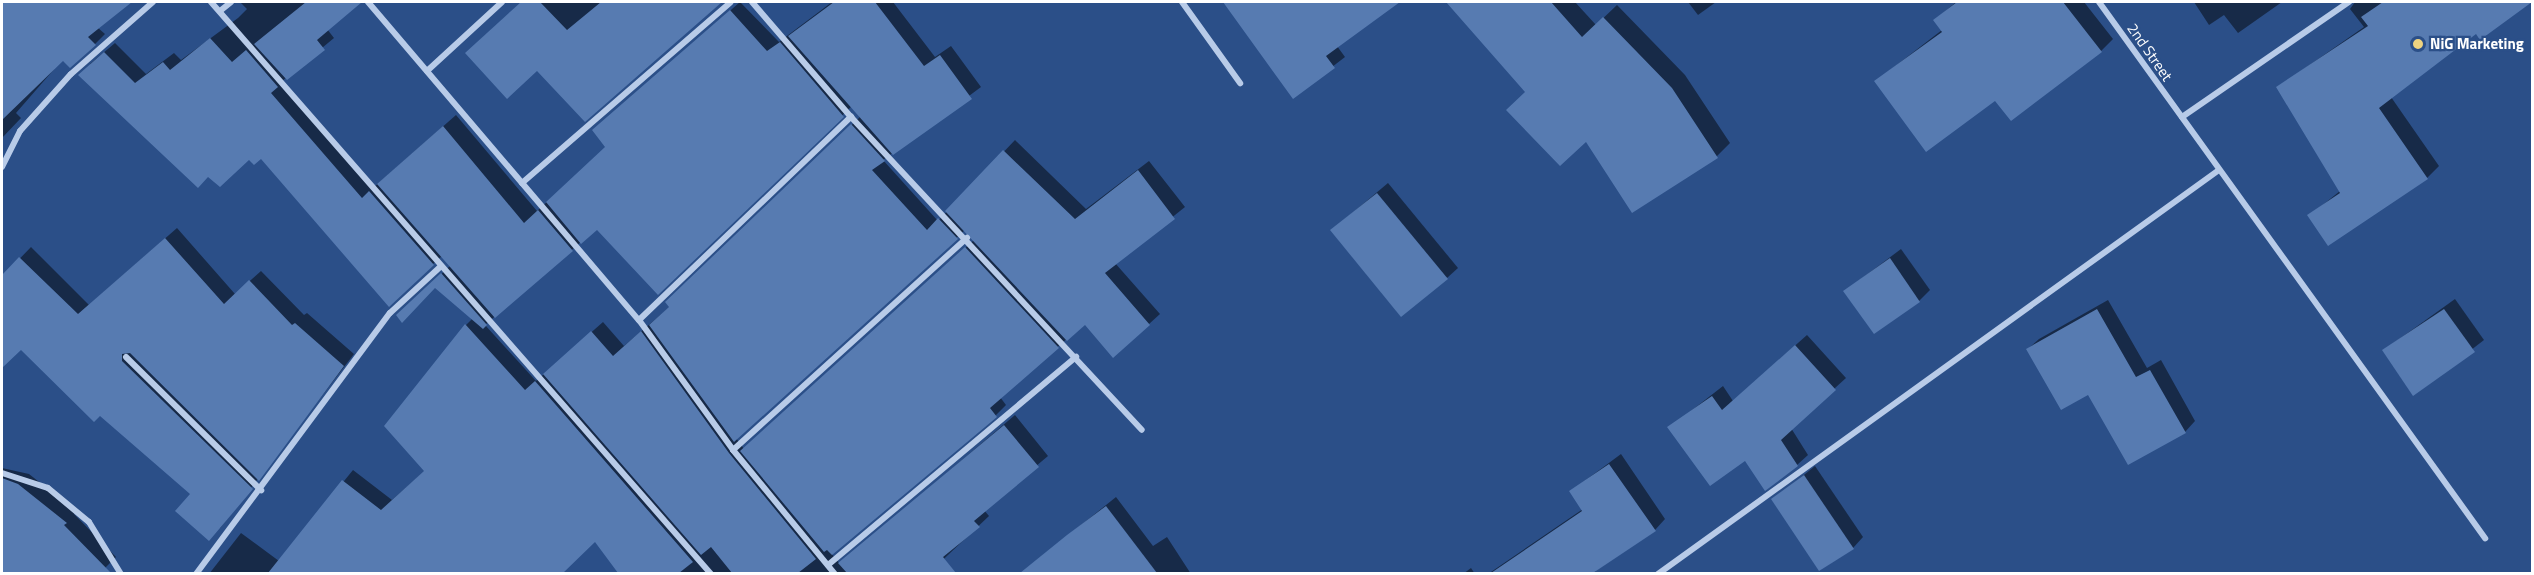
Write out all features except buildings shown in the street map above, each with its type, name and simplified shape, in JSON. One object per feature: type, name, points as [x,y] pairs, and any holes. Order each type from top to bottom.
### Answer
[{"type":"street","points":[[2,167],[20,132],[71,74],[153,2]]},
{"type":"street","points":[[211,2],[440,267],[711,573]]},
{"type":"street","points":[[220,11],[231,2]]},
{"type":"street","points":[[368,2],[639,320],[733,450],[835,573]]},
{"type":"street","points":[[427,71],[502,2]]},
{"type":"street","points":[[522,183],[731,2]]},
{"type":"street","points":[[752,2],[852,117],[967,237],[1142,430]]},
{"type":"street","points":[[1182,2],[1240,83]]},
{"type":"street","name":"2nd Street","points":[[2100,2],[2486,538]]},
{"type":"street","points":[[2182,117],[2349,2]]},
{"type":"street","points":[[639,320],[852,117]]},
{"type":"street","points":[[1658,573],[2219,170]]},
{"type":"street","points":[[733,450],[967,237]]},
{"type":"street","points":[[195,573],[261,490],[390,313],[440,267]]},
{"type":"street","points":[[126,357],[261,490]]},
{"type":"street","points":[[828,565],[1076,357]]},
{"type":"street","points":[[2,473],[48,489],[89,522],[121,573]]},
{"type":"place","name":"NiG Marketing","points":[[2418,44]]}]
